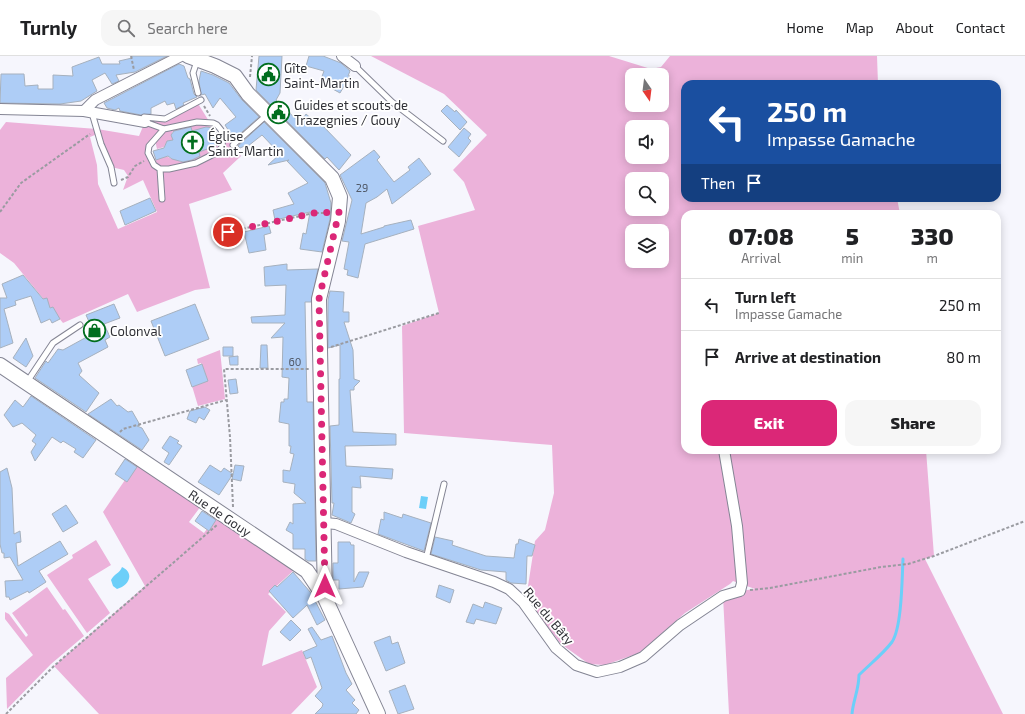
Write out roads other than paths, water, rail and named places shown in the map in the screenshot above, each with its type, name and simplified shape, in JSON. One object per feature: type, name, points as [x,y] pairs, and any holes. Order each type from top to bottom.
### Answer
[{"type":"street","points":[[88,112],[95,100],[181,56]]},
{"type":"street","points":[[342,56],[355,66]]},
{"type":"street","points":[[196,57],[235,76],[248,94],[332,178],[340,197],[339,212],[319,299],[325,523],[325,598]]},
{"type":"street","points":[[0,109],[88,112],[143,122]]},
{"type":"street","name":"Rue de Gouy","points":[[0,365],[307,571],[325,598],[378,714]]},
{"type":"street","name":"Rue du Bâty","points":[[325,523],[343,526],[426,559],[494,582],[509,590],[523,602],[556,648],[576,665],[597,672],[620,667],[643,657],[680,624],[723,596],[740,591],[742,583],[737,526],[725,454]]},
{"type":"lane","points":[[196,57],[193,73],[198,93]]},
{"type":"lane","points":[[355,66],[392,102],[443,142]]},
{"type":"lane","points":[[164,129],[149,146],[149,158],[154,166],[160,169],[185,166],[218,152],[222,147],[223,136],[217,125],[213,122],[197,122],[164,129],[143,122],[144,117],[165,119],[201,100]]},
{"type":"lane","points":[[88,112],[97,129],[112,167],[114,182]]},
{"type":"lane","points":[[233,145],[268,114]]},
{"type":"lane","points":[[160,169],[162,199]]},
{"type":"lane","points":[[27,383],[53,343],[80,325]]},
{"type":"lane","points":[[426,559],[444,484]]},
{"type":"water","points":[[421,496],[428,497],[426,509],[419,508]]},
{"type":"water","points":[[122,567],[128,573],[129,579],[125,585],[117,589],[113,586],[111,580]]},
{"type":"waterway","points":[[852,714],[859,675],[892,642],[895,635],[900,614],[903,559]]},
{"type":"place","name":"Gîte Saint-Martin","points":[[269,75]]},
{"type":"place","name":"Guides et scouts de Trazegnies / Gouy","points":[[279,112]]},
{"type":"place","name":"Église Saint-Martin","points":[[193,143]]},
{"type":"place","name":"Colonval","points":[[95,331]]}]
